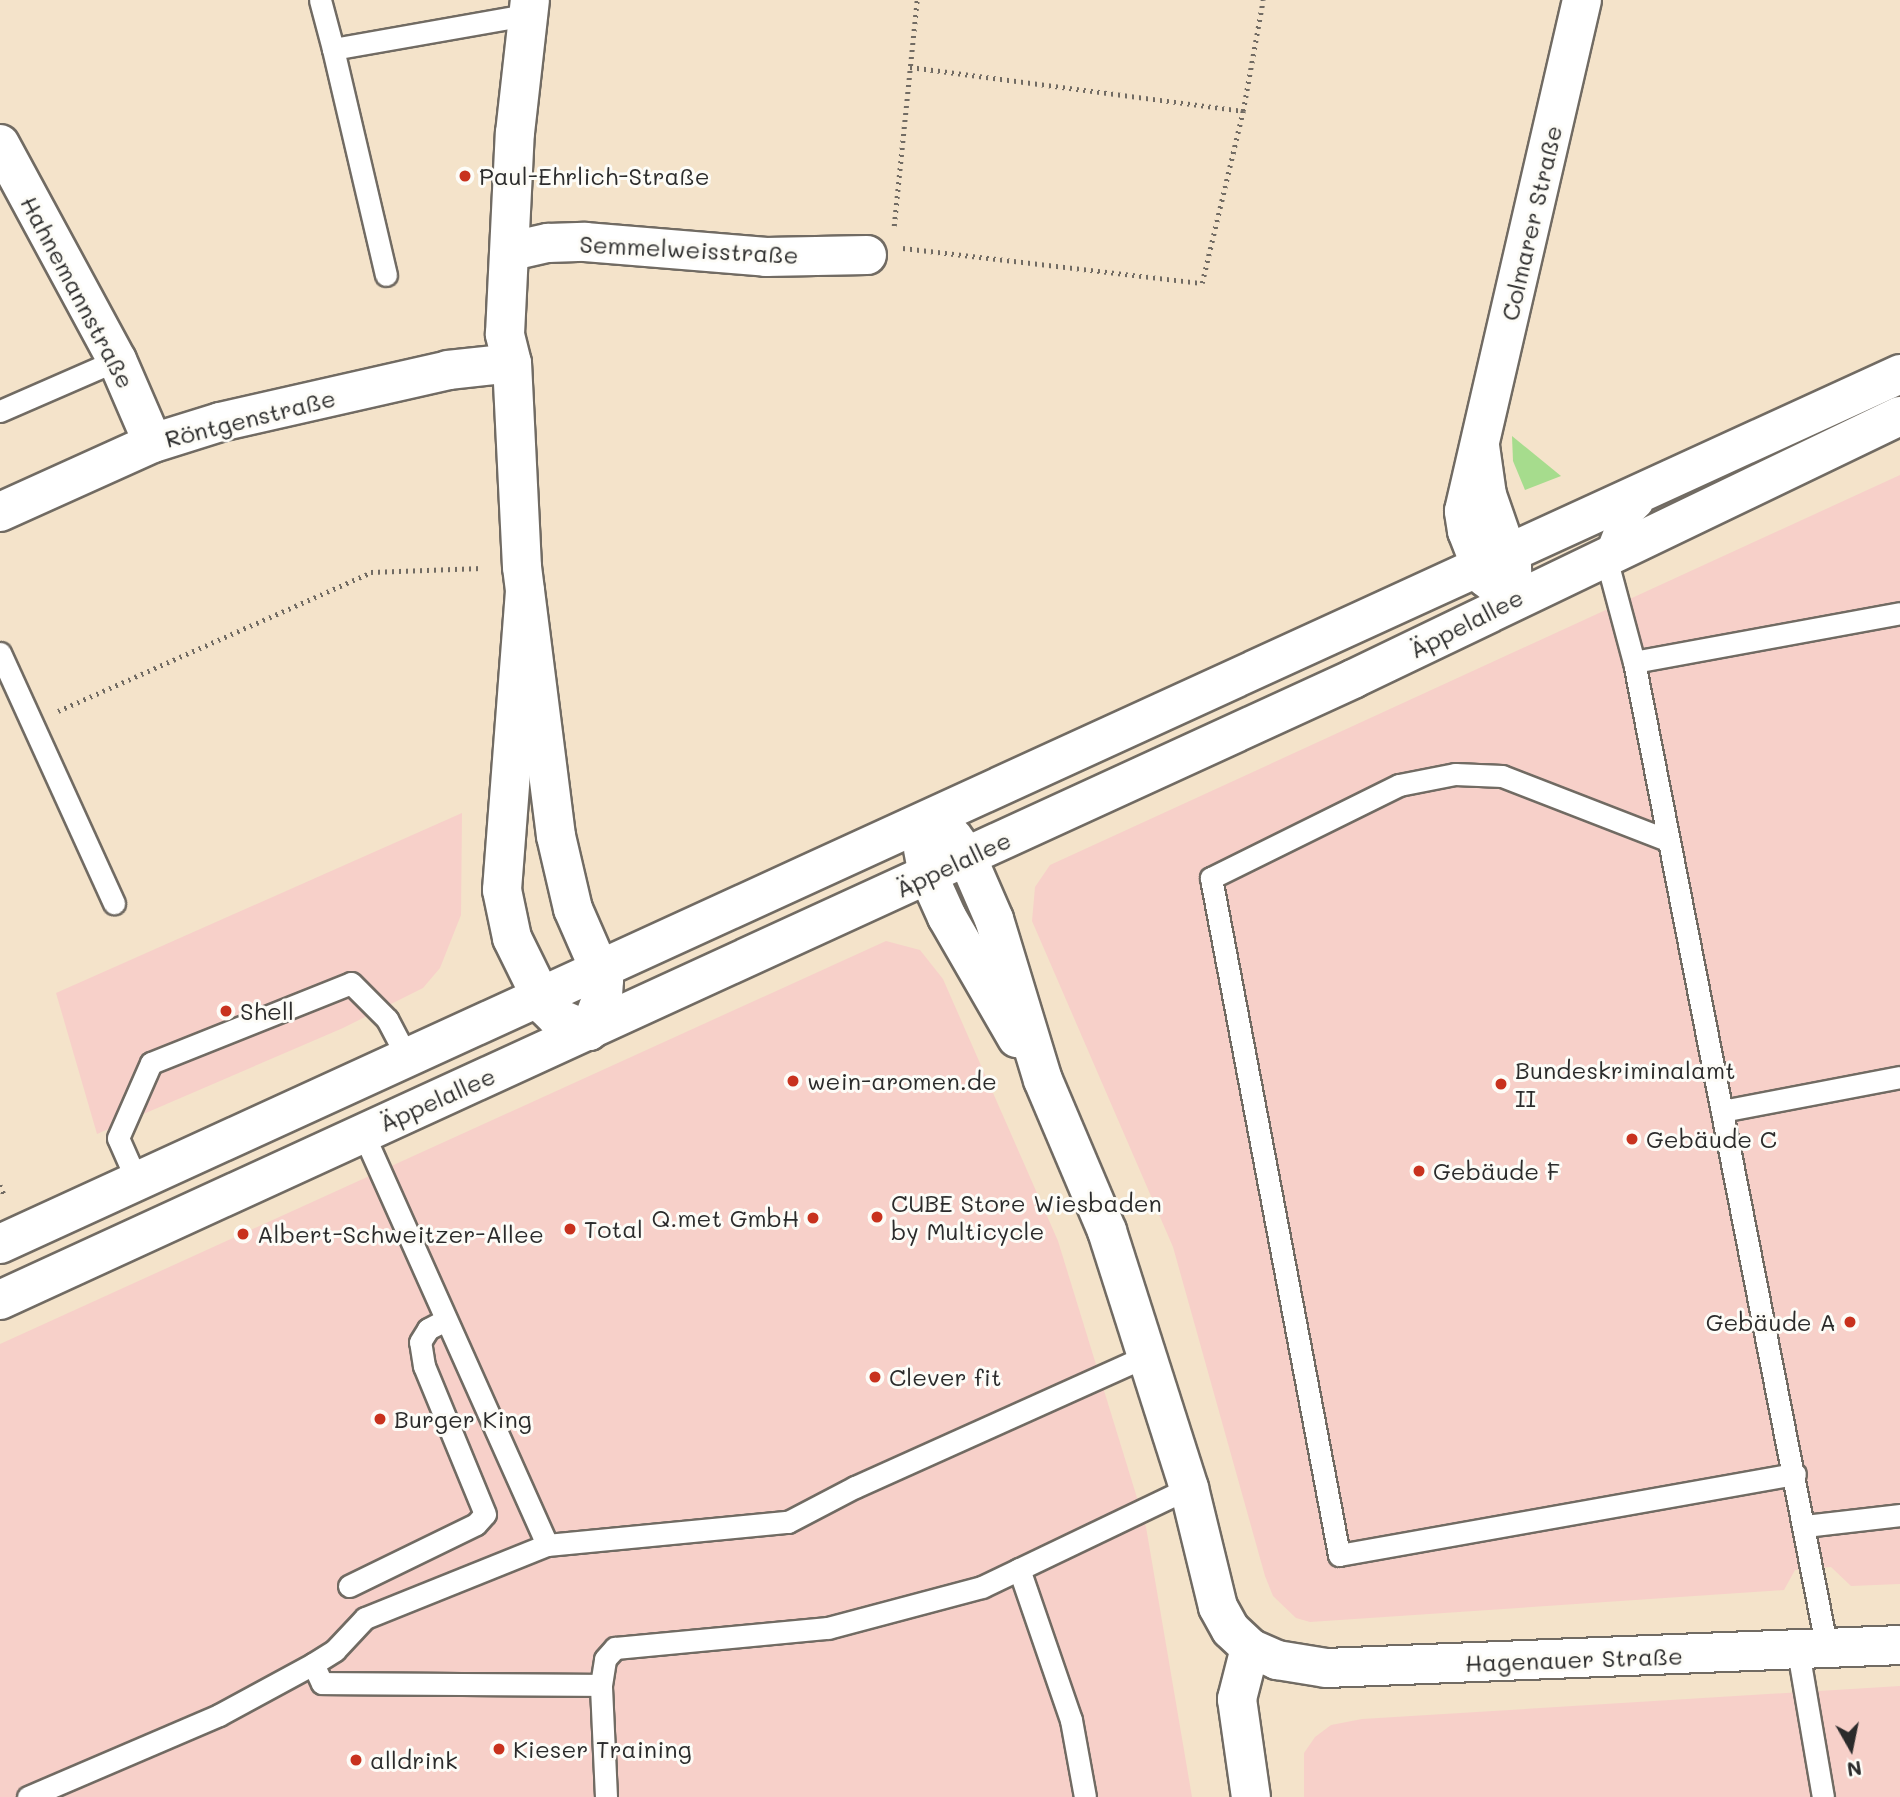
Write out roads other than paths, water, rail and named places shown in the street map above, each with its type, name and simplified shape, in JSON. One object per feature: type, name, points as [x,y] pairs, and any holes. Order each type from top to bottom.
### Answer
[{"type":"street","name":"Colmarer Straße","points":[[1513,599],[1494,587],[1490,508],[1480,446],[1582,0]]},
{"type":"street","points":[[524,579],[502,890],[512,938],[539,996],[556,1017],[589,1031],[603,995],[601,968],[573,909],[561,863],[524,579],[512,363],[518,335],[518,274],[512,251],[515,134],[527,8]]},
{"type":"street","name":"Hahnemannstraße","points":[[0,144],[117,360],[153,443]]},
{"type":"street","name":"Semmelweisstraße","points":[[512,251],[548,243],[585,242],[766,257],[866,255]]},
{"type":"street","name":"Röntgenstraße","points":[[0,512],[153,443],[220,422],[449,370],[512,363]]},
{"type":"street","name":"Äppelallee","points":[[0,1244],[1900,374]]},
{"type":"street","name":"Äppelallee","points":[[0,1300],[1353,679],[1605,554],[1900,416]]},
{"type":"street","name":"Hagenauer Straße","points":[[1043,1080],[947,917],[928,875],[925,819],[945,829],[967,857],[994,919],[1043,1080],[1107,1231],[1149,1355],[1189,1488],[1218,1606],[1231,1630],[1250,1648],[1277,1660],[1326,1668],[1900,1645]]},
{"type":"street","points":[[1250,1648],[1237,1699],[1251,1797]]},
{"type":"lane","points":[[320,0],[386,275]]},
{"type":"lane","points":[[333,49],[527,8]]},
{"type":"lane","points":[[0,411],[117,360]]},
{"type":"lane","points":[[1696,466],[1622,520],[1607,541],[1605,554],[1634,662],[1667,840],[1805,1526],[1823,1797]]},
{"type":"lane","points":[[1634,662],[1900,613]]},
{"type":"lane","points":[[0,653],[114,903]]},
{"type":"lane","points":[[1667,840],[1502,776],[1455,775],[1399,785],[1211,878],[1339,1555],[1795,1474]]},
{"type":"lane","points":[[138,1181],[118,1138],[151,1063],[351,983],[387,1018],[407,1057]]},
{"type":"lane","points":[[1722,1111],[1900,1077]]},
{"type":"lane","points":[[363,1133],[547,1545]]},
{"type":"lane","points":[[349,1586],[476,1524],[485,1514],[424,1366],[420,1342],[428,1329],[446,1320]]},
{"type":"lane","points":[[28,1797],[219,1715],[335,1650],[365,1618],[547,1545],[788,1522],[1149,1355]]},
{"type":"lane","points":[[606,1797],[601,1685],[605,1659],[615,1648],[828,1628],[982,1587],[1189,1488]]},
{"type":"lane","points":[[1805,1526],[1900,1516]]},
{"type":"lane","points":[[1018,1569],[1071,1720],[1085,1797]]},
{"type":"lane","points":[[313,1664],[322,1683],[601,1685]]},
{"type":"place","name":"Paul-Ehrlich-Straße","points":[[465,176]]},
{"type":"place","name":"Shell","points":[[226,1011]]},
{"type":"place","name":"wein-aromen.de","points":[[793,1081]]},
{"type":"place","name":"Bundeskriminalamt II","points":[[1501,1084]]},
{"type":"place","name":"Gebäude C","points":[[1632,1139]]},
{"type":"place","name":"Gebäude F","points":[[1419,1171]]},
{"type":"place","name":"CUBE Store Wiesbaden by Multicycle","points":[[877,1217]]},
{"type":"place","name":"Q.met GmbH","points":[[813,1218]]},
{"type":"place","name":"Total","points":[[570,1229]]},
{"type":"place","name":"Albert-Schweitzer-Allee","points":[[243,1234]]},
{"type":"place","name":"Gebäude A","points":[[1850,1322]]},
{"type":"place","name":"Clever fit","points":[[875,1377]]},
{"type":"place","name":"Burger King","points":[[380,1419]]},
{"type":"place","name":"Kieser Training","points":[[499,1749]]},
{"type":"place","name":"alldrink","points":[[356,1760]]}]
